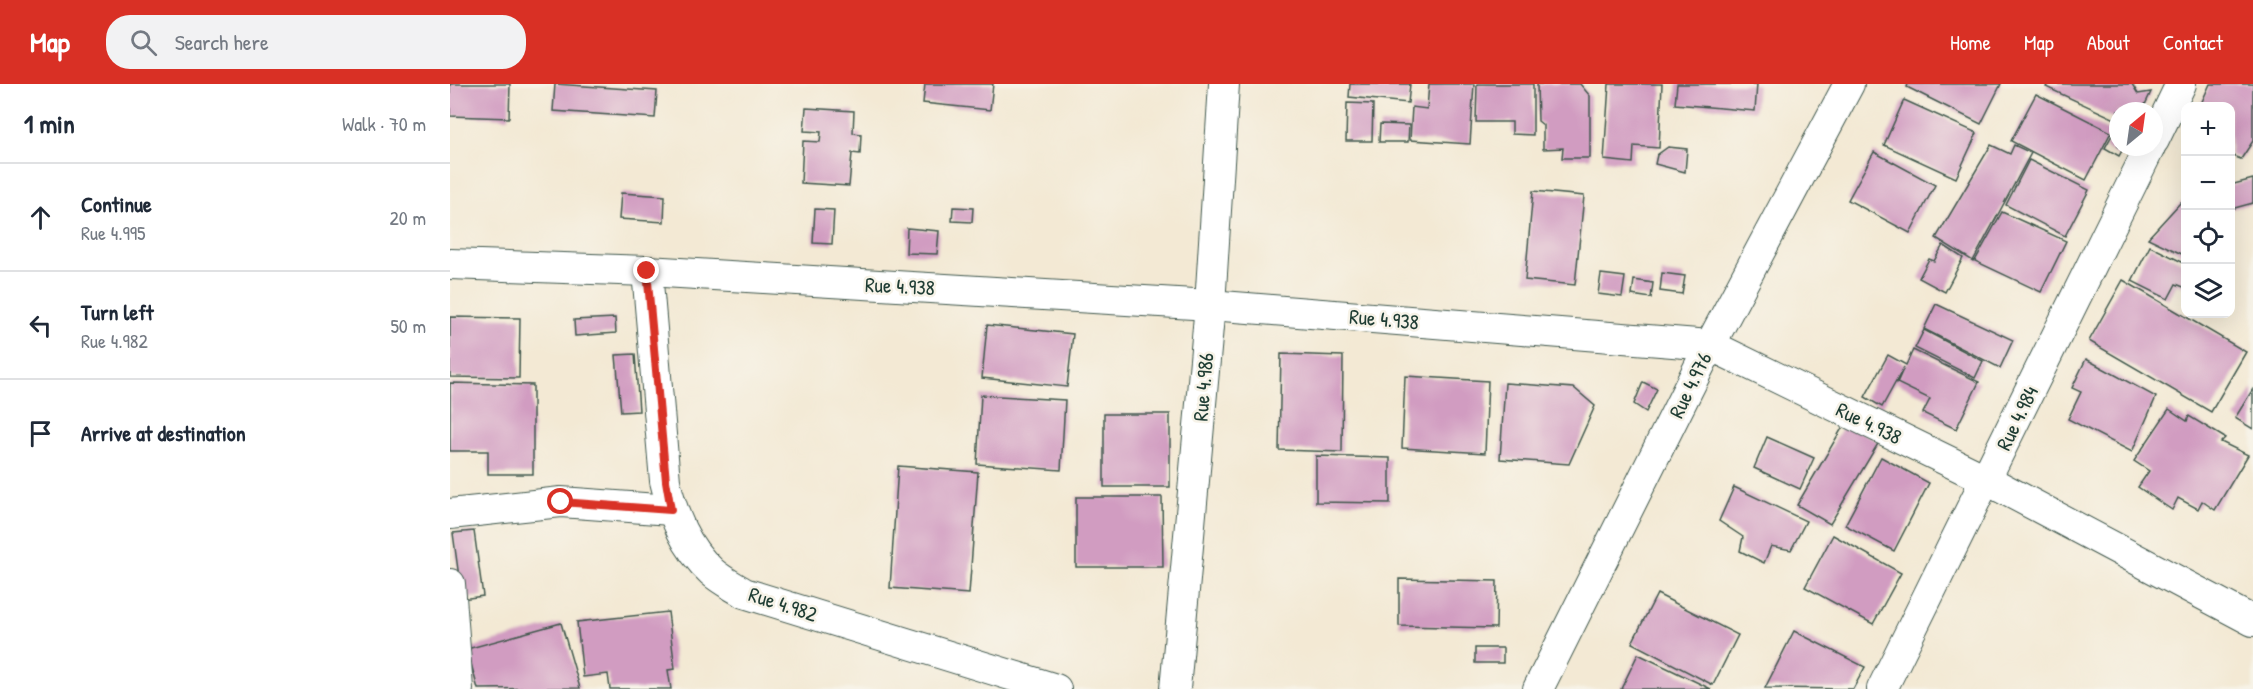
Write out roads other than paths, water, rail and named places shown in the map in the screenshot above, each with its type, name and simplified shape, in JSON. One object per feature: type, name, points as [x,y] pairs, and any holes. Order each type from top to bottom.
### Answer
[{"type":"street","name":"Rue 4.986","points":[[1175,689],[1210,305],[1224,84]]},
{"type":"street","name":"Rue 4.976","points":[[1538,689],[1710,345],[1849,84]]},
{"type":"street","points":[[2163,121],[2181,84]]},
{"type":"street","name":"Rue 4.984","points":[[1882,689],[2147,156]]},
{"type":"street","name":"Rue 4.938","points":[[450,264],[647,271],[1210,305],[1710,345],[1987,480],[2253,621]]},
{"type":"street","name":"Rue 4.982","points":[[647,271],[666,481],[671,510],[691,548],[713,573],[744,593],[1056,689]]},
{"type":"street","points":[[450,514],[561,502],[671,510]]},
{"type":"street","points":[[450,584],[458,689]]}]
